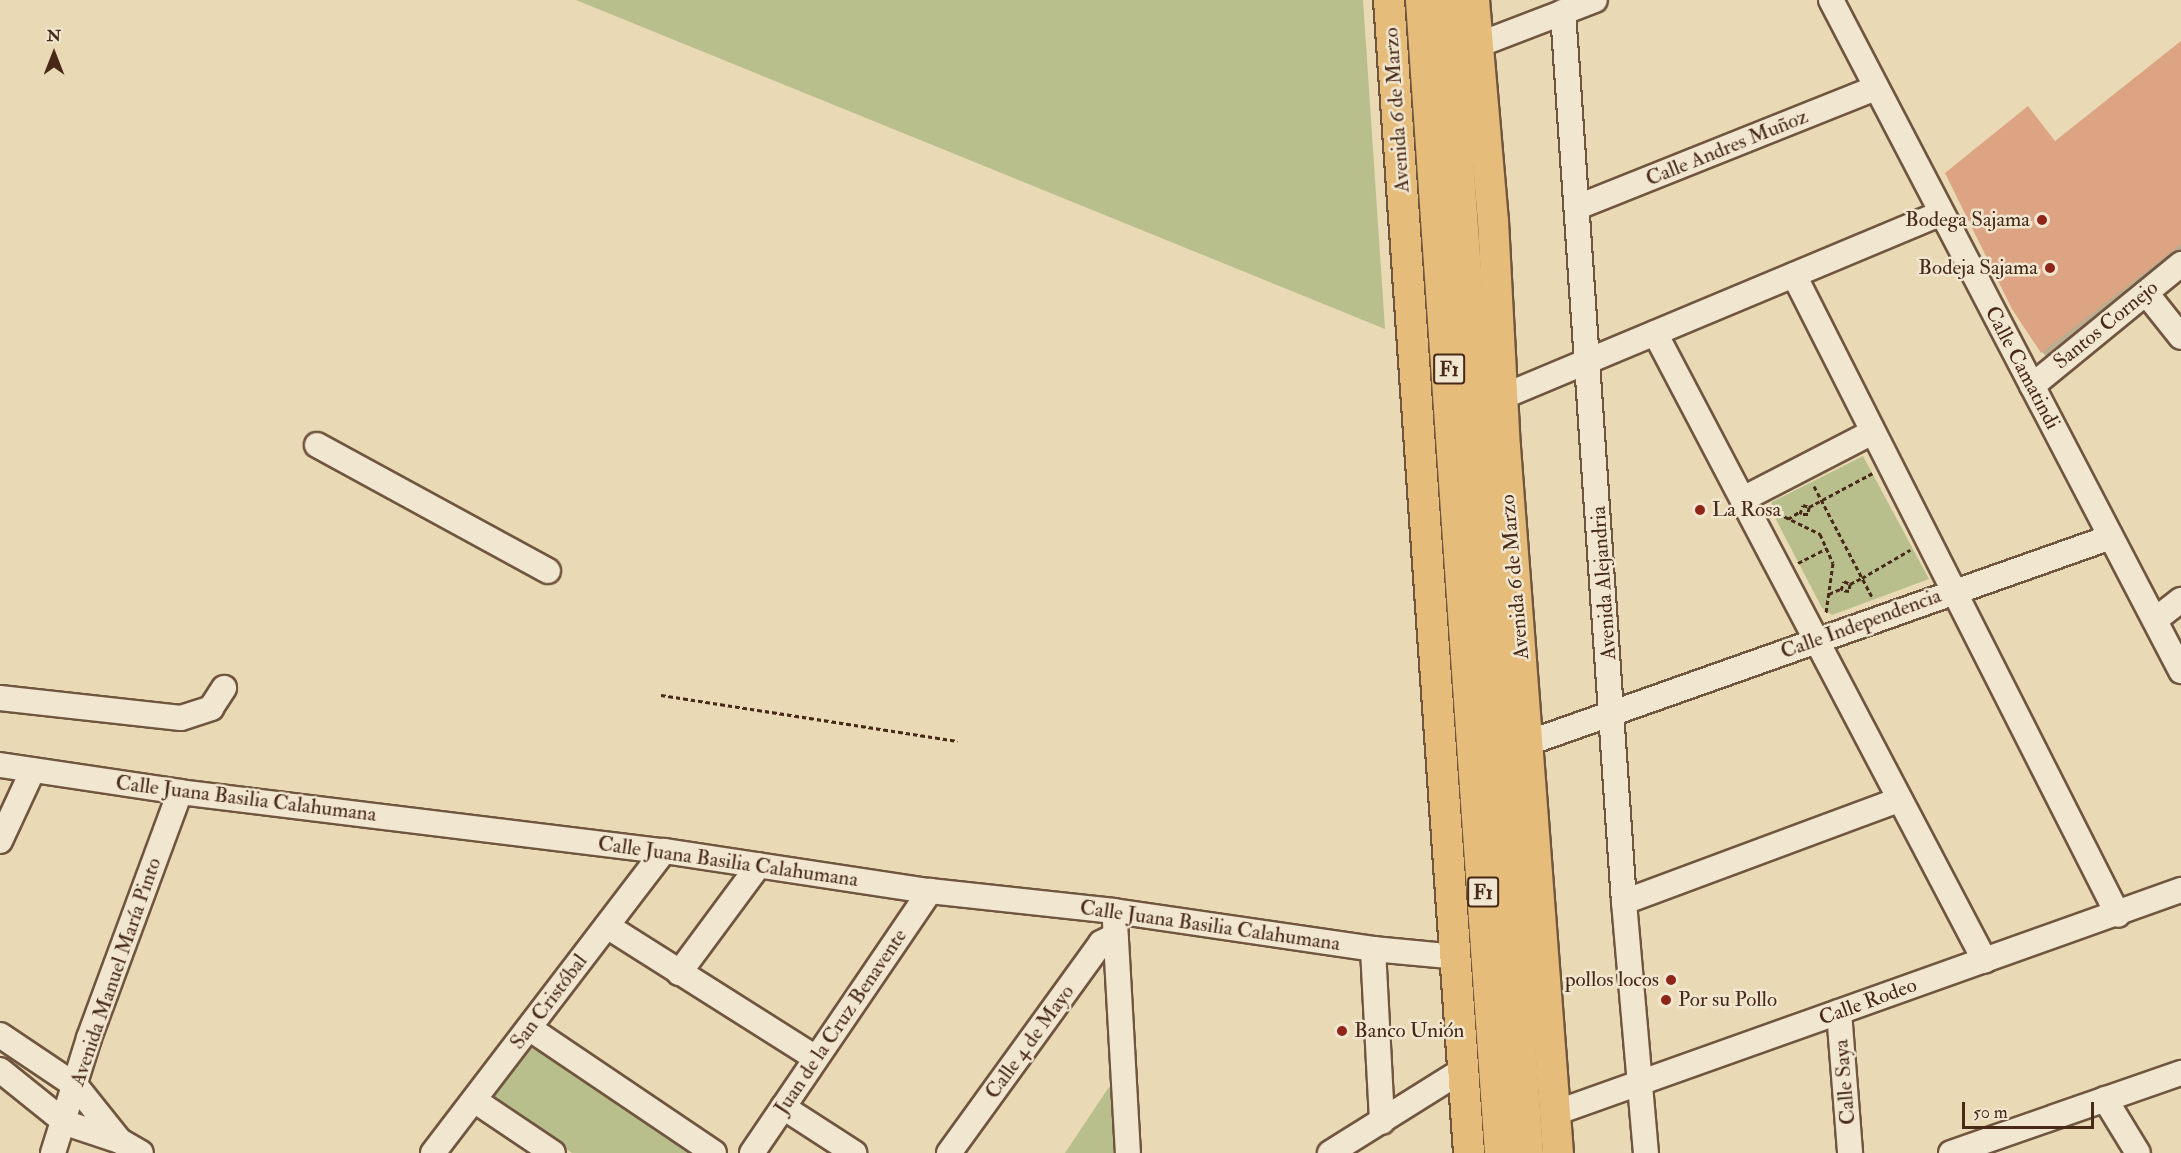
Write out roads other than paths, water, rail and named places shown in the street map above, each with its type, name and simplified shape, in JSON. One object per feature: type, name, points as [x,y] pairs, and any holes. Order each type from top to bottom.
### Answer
[{"type":"highway","name":"Avenida 6 de Marzo","points":[[1422,0],[1501,1153]]},
{"type":"highway","name":"Avenida 6 de Marzo","points":[[1445,0],[1526,1153]]},
{"type":"main road","name":"Avenida 6 de Marzo","points":[[1389,0],[1468,1153]]},
{"type":"main road","name":"Avenida 6 de Marzo","points":[[1474,0],[1493,221],[1502,398],[1558,1153]]},
{"type":"street","points":[[1478,45],[1595,0]]},
{"type":"street","name":"Calle Camatindi","points":[[1832,0],[2181,671]]},
{"type":"street","name":"Avenida Alejandria","points":[[1563,12],[1613,714],[1624,902],[1646,1153]]},
{"type":"street","name":"Calle Andres Muñoz","points":[[1578,207],[1876,88]]},
{"type":"street","points":[[1502,398],[1941,213]]},
{"type":"street","name":"Santos Cornejo","points":[[2032,386],[2181,264]]},
{"type":"street","points":[[1794,275],[1871,433],[1954,590],[2118,915]]},
{"type":"street","points":[[2146,293],[2181,337]]},
{"type":"street","points":[[1655,333],[1743,499],[1822,629],[1898,800],[1985,961]]},
{"type":"street","points":[[1743,499],[1871,433]]},
{"type":"street","points":[[317,445],[548,571]]},
{"type":"street","name":"Calle Independencia","points":[[1528,742],[1613,714],[1822,629],[1954,590],[2111,537]]},
{"type":"street","points":[[2155,620],[2181,600]]},
{"type":"street","points":[[0,698],[181,718],[211,708],[224,688]]},
{"type":"street","name":"Calle Juana Basilia Calahumana","points":[[0,765],[180,792],[664,851],[930,891],[1114,911],[1373,949],[1456,957]]},
{"type":"street","points":[[0,841],[33,770]]},
{"type":"street","name":"Avenida Manuel María Pinto","points":[[53,1153],[66,1123],[89,1038],[180,792]]},
{"type":"street","points":[[1624,902],[1898,800]]},
{"type":"street","name":"San Cristóbal","points":[[433,1153],[664,851]]},
{"type":"street","points":[[679,973],[759,865]]},
{"type":"street","name":"Calle Rodeo","points":[[1555,1113],[1640,1086],[1839,1012],[2118,915],[2181,890]]},
{"type":"street","name":"Juan de la Cruz Benavente","points":[[752,1153],[930,891]]},
{"type":"street","points":[[1114,911],[1128,1153]]},
{"type":"street","points":[[607,926],[816,1058]]},
{"type":"street","name":"Calle 4 de Mayo","points":[[949,1153],[1101,943],[1115,936]]},
{"type":"street","points":[[1371,1136],[1373,949]]},
{"type":"street","name":"Calle Saya","points":[[1839,1012],[1851,1153]]},
{"type":"street","points":[[529,1028],[714,1153]]},
{"type":"street","points":[[0,1035],[76,1086],[120,1141]]},
{"type":"street","points":[[0,1070],[66,1123],[120,1141],[141,1153]]},
{"type":"street","points":[[1330,1153],[1371,1136],[1463,1070]]},
{"type":"street","points":[[1951,1153],[2181,1072]]},
{"type":"street","points":[[2105,1099],[2138,1153]]},
{"type":"street","points":[[474,1100],[553,1153]]},
{"type":"street","points":[[783,1107],[854,1153]]},
{"type":"place","name":"Bodega Sajama","points":[[2042,220]]},
{"type":"place","name":"Bodeja Sajama","points":[[2050,268]]},
{"type":"place","name":"La Rosa","points":[[1700,510]]},
{"type":"place","name":"pollos locos","points":[[1671,980]]},
{"type":"place","name":"Por su Pollo","points":[[1666,1000]]},
{"type":"place","name":"Banco Unión","points":[[1342,1031]]}]
